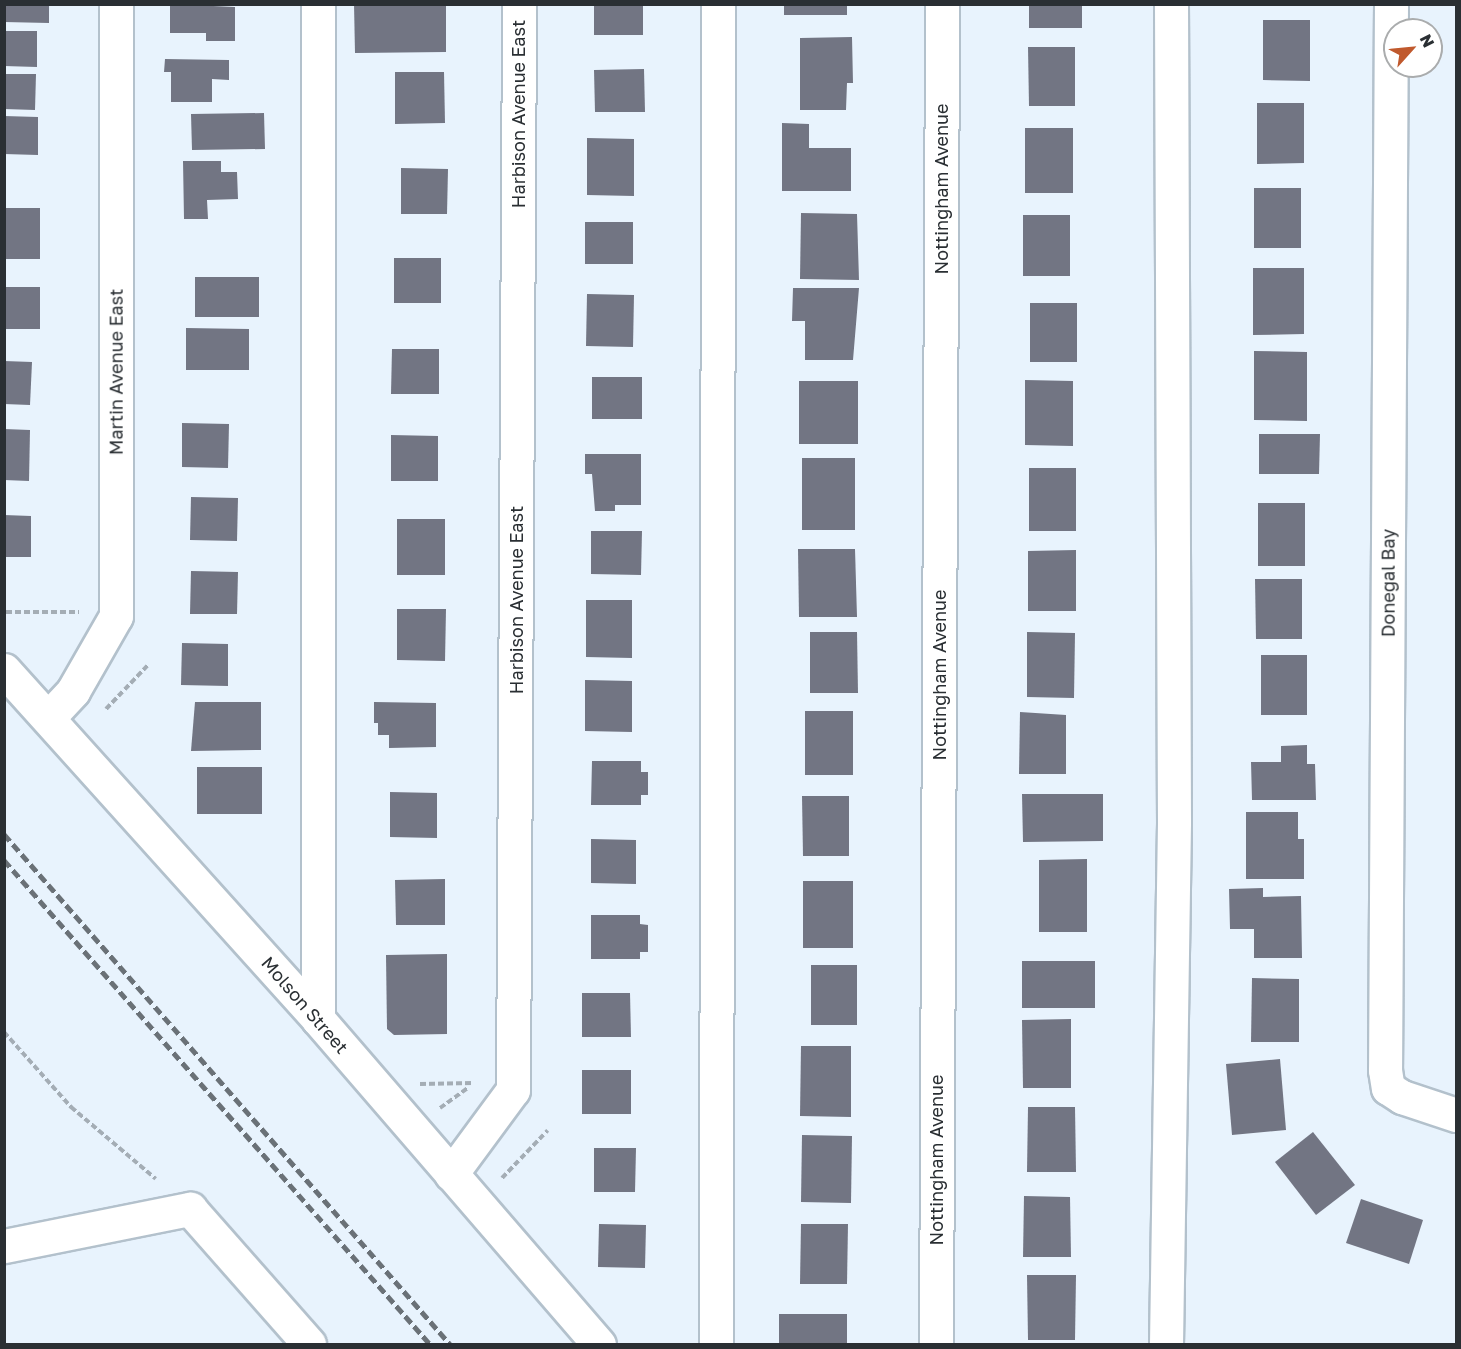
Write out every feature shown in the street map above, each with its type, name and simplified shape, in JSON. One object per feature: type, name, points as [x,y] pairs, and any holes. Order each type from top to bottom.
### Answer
[{"type":"street","name":"Martin Avenue East","points":[[48,718],[73,691],[116,616],[116,4]]},
{"type":"street","points":[[318,4],[318,1019]]},
{"type":"street","name":"Harbison Avenue East","points":[[451,1174],[513,1090],[519,4]]},
{"type":"street","points":[[716,1344],[718,4]]},
{"type":"street","name":"Nottingham Avenue","points":[[936,1344],[942,4]]},
{"type":"street","points":[[1166,1344],[1174,822],[1171,4]]},
{"type":"street","name":"Donegal Bay","points":[[1391,4],[1384,1071],[1388,1088],[1402,1097],[1456,1115]]},
{"type":"street","name":"Molson Street","points":[[4,670],[318,1019],[599,1344]]},
{"type":"street","points":[[4,1246],[190,1209],[309,1344]]},
{"type":"path","points":[[6,612],[80,612]]},
{"type":"path","points":[[104,711],[149,664]]},
{"type":"path","points":[[4,1032],[71,1107],[190,1209]]},
{"type":"path","points":[[411,1084],[475,1083],[435,1112]]},
{"type":"path","points":[[497,1183],[548,1130]]},
{"type":"building","points":[[4,4],[49,4],[49,23],[4,22]]},
{"type":"building","points":[[170,4],[235,7],[235,41],[206,41],[206,33],[170,33]]},
{"type":"building","points":[[354,4],[446,4],[446,52],[355,53]]},
{"type":"building","points":[[594,4],[643,4],[643,35],[594,35]]},
{"type":"building","points":[[784,4],[847,4],[847,15],[784,15]]},
{"type":"building","points":[[1029,4],[1082,4],[1082,28],[1029,28]]},
{"type":"building","points":[[1263,20],[1310,20],[1310,81],[1263,80]]},
{"type":"building","points":[[4,31],[37,31],[37,67],[4,66]]},
{"type":"building","points":[[852,37],[853,83],[847,83],[846,110],[800,110],[800,38]]},
{"type":"building","points":[[1028,47],[1075,47],[1075,106],[1029,106]]},
{"type":"building","points":[[165,59],[229,60],[229,80],[212,79],[212,102],[171,102],[171,72],[164,72]]},
{"type":"building","points":[[644,69],[645,112],[595,112],[594,70]]},
{"type":"building","points":[[395,72],[444,72],[445,123],[395,124]]},
{"type":"building","points":[[4,74],[36,74],[35,110],[4,109]]},
{"type":"building","points":[[1257,103],[1304,103],[1304,163],[1257,164]]},
{"type":"building","points":[[264,113],[265,149],[192,150],[191,114]]},
{"type":"building","points":[[4,116],[38,117],[38,155],[4,154]]},
{"type":"building","points":[[782,123],[809,124],[809,148],[851,148],[851,191],[782,191]]},
{"type":"building","points":[[1025,128],[1073,128],[1073,193],[1025,193]]},
{"type":"building","points":[[587,138],[634,139],[634,196],[587,195]]},
{"type":"building","points":[[183,161],[221,161],[221,172],[237,172],[238,199],[207,200],[208,219],[184,219]]},
{"type":"building","points":[[401,168],[448,169],[447,214],[401,214]]},
{"type":"building","points":[[1254,188],[1301,188],[1301,248],[1254,248]]},
{"type":"building","points":[[4,208],[40,208],[40,259],[4,259]]},
{"type":"building","points":[[801,213],[857,214],[859,280],[800,279]]},
{"type":"building","points":[[1023,215],[1070,215],[1070,276],[1023,276]]},
{"type":"building","points":[[585,222],[633,222],[633,264],[585,264]]},
{"type":"building","points":[[394,258],[441,258],[441,303],[394,303]]},
{"type":"building","points":[[1253,268],[1304,268],[1304,334],[1253,335]]},
{"type":"building","points":[[195,277],[259,277],[259,317],[195,317]]},
{"type":"building","points":[[4,287],[40,287],[40,329],[4,329]]},
{"type":"building","points":[[793,288],[859,288],[853,360],[805,360],[805,321],[792,321]]},
{"type":"building","points":[[587,294],[634,295],[633,347],[586,346]]},
{"type":"building","points":[[1030,303],[1077,303],[1077,362],[1030,362]]},
{"type":"building","points":[[186,328],[249,329],[249,370],[186,370]]},
{"type":"building","points":[[392,349],[439,349],[439,394],[391,394]]},
{"type":"building","points":[[1254,351],[1307,352],[1307,421],[1254,420]]},
{"type":"building","points":[[4,361],[32,362],[30,405],[4,404]]},
{"type":"building","points":[[592,377],[642,377],[642,419],[592,419]]},
{"type":"building","points":[[1025,380],[1073,381],[1073,446],[1025,445]]},
{"type":"building","points":[[799,381],[858,381],[858,444],[799,444]]},
{"type":"building","points":[[182,423],[229,424],[228,468],[182,467]]},
{"type":"building","points":[[4,429],[30,430],[29,481],[4,480]]},
{"type":"building","points":[[1259,434],[1320,434],[1319,474],[1259,474]]},
{"type":"building","points":[[391,435],[438,436],[438,481],[391,481]]},
{"type":"building","points":[[585,454],[641,454],[641,505],[615,505],[615,511],[595,511],[592,474],[585,474]]},
{"type":"building","points":[[802,458],[855,458],[855,530],[802,530]]},
{"type":"building","points":[[1029,468],[1076,468],[1076,531],[1029,531]]},
{"type":"building","points":[[191,497],[238,498],[237,541],[190,540]]},
{"type":"building","points":[[1258,503],[1305,503],[1305,566],[1258,566]]},
{"type":"building","points":[[4,515],[31,516],[31,557],[4,557]]},
{"type":"building","points":[[397,519],[445,519],[445,575],[397,575]]},
{"type":"building","points":[[591,531],[642,531],[641,575],[591,574]]},
{"type":"building","points":[[798,549],[855,549],[857,617],[799,617]]},
{"type":"building","points":[[1076,550],[1076,611],[1028,611],[1028,551]]},
{"type":"building","points":[[191,571],[238,572],[237,614],[190,614]]},
{"type":"building","points":[[1255,579],[1302,579],[1302,639],[1256,639]]},
{"type":"building","points":[[586,600],[632,600],[632,658],[586,657]]},
{"type":"building","points":[[397,609],[446,609],[445,661],[397,660]]},
{"type":"building","points":[[810,632],[857,632],[858,693],[810,693]]},
{"type":"building","points":[[1027,632],[1075,633],[1074,698],[1027,697]]},
{"type":"building","points":[[182,643],[228,644],[228,686],[181,685]]},
{"type":"building","points":[[1261,655],[1307,655],[1307,715],[1261,715]]},
{"type":"building","points":[[585,680],[632,681],[632,732],[585,731]]},
{"type":"building","points":[[195,702],[261,702],[261,750],[191,751]]},
{"type":"building","points":[[374,702],[436,703],[436,747],[389,748],[389,735],[378,735],[378,723],[374,723]]},
{"type":"building","points":[[805,711],[853,711],[853,775],[805,775]]},
{"type":"building","points":[[1020,712],[1066,715],[1066,774],[1019,774]]},
{"type":"building","points":[[1307,745],[1307,764],[1315,764],[1316,800],[1252,800],[1251,762],[1281,762],[1281,746]]},
{"type":"building","points":[[592,761],[641,761],[641,772],[648,772],[648,795],[641,795],[641,805],[591,805]]},
{"type":"building","points":[[197,767],[262,767],[262,814],[197,814]]},
{"type":"building","points":[[390,792],[437,793],[437,838],[390,837]]},
{"type":"building","points":[[1022,794],[1103,794],[1103,841],[1023,842]]},
{"type":"building","points":[[802,796],[849,796],[849,856],[803,856]]},
{"type":"building","points":[[1246,812],[1298,812],[1298,839],[1304,839],[1304,879],[1246,879]]},
{"type":"building","points":[[591,839],[636,840],[636,884],[591,883]]},
{"type":"building","points":[[1087,859],[1087,932],[1039,932],[1039,860]]},
{"type":"building","points":[[445,879],[445,925],[396,925],[395,880]]},
{"type":"building","points":[[803,881],[853,881],[853,948],[803,948]]},
{"type":"building","points":[[1263,888],[1263,897],[1301,896],[1302,958],[1254,958],[1254,929],[1230,929],[1229,889]]},
{"type":"building","points":[[591,915],[640,915],[640,924],[648,925],[648,952],[640,952],[640,959],[591,959]]},
{"type":"building","points":[[447,954],[447,1034],[394,1035],[387,1029],[386,955]]},
{"type":"building","points":[[1022,961],[1095,961],[1095,1008],[1022,1008]]},
{"type":"building","points":[[811,965],[857,965],[857,1025],[811,1025]]},
{"type":"building","points":[[1252,978],[1299,979],[1299,1042],[1251,1042]]},
{"type":"building","points":[[582,993],[630,993],[631,1037],[582,1037]]},
{"type":"building","points":[[1071,1019],[1071,1088],[1023,1088],[1022,1020]]},
{"type":"building","points":[[801,1046],[851,1046],[851,1117],[800,1116]]},
{"type":"building","points":[[1280,1059],[1286,1130],[1232,1135],[1226,1064]]},
{"type":"building","points":[[582,1070],[631,1070],[631,1114],[582,1114]]},
{"type":"building","points":[[1028,1107],[1075,1107],[1076,1172],[1027,1172]]},
{"type":"building","points":[[1313,1132],[1355,1185],[1316,1215],[1275,1162]]},
{"type":"building","points":[[802,1135],[852,1136],[851,1203],[801,1202]]},
{"type":"building","points":[[594,1148],[636,1148],[635,1192],[594,1192]]},
{"type":"building","points":[[1024,1196],[1070,1197],[1071,1257],[1023,1257]]},
{"type":"building","points":[[1361,1199],[1423,1220],[1409,1264],[1346,1243]]},
{"type":"building","points":[[599,1224],[646,1225],[645,1268],[598,1267]]},
{"type":"building","points":[[801,1224],[848,1224],[847,1284],[800,1284]]},
{"type":"building","points":[[1027,1275],[1076,1275],[1075,1340],[1028,1340]]},
{"type":"building","points":[[779,1314],[847,1314],[847,1344],[779,1344]]},
{"type":"railway","points":[[4,834],[450,1344]]},
{"type":"railway","points":[[4,860],[430,1344]]}]
